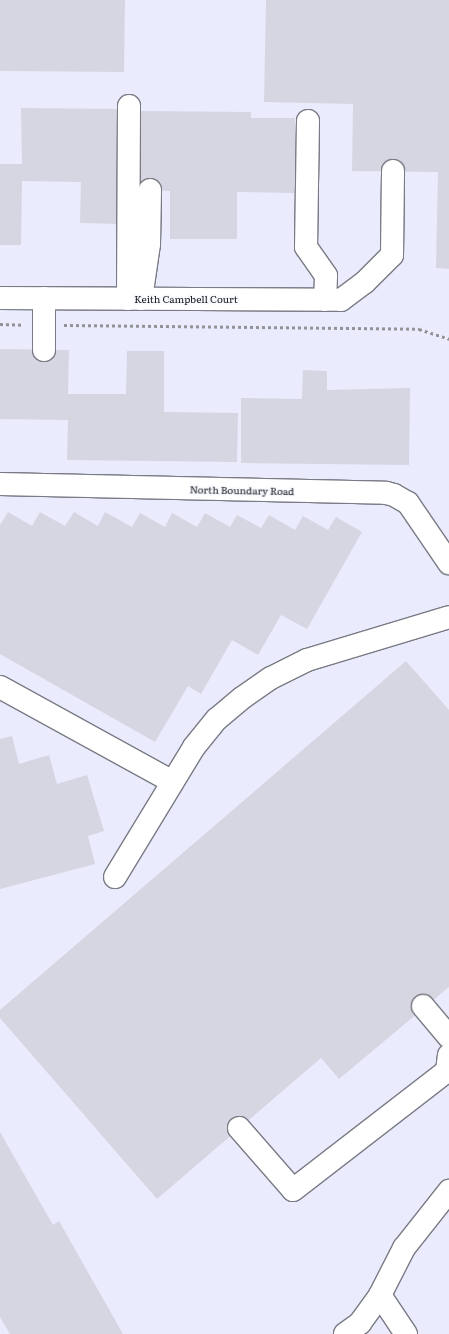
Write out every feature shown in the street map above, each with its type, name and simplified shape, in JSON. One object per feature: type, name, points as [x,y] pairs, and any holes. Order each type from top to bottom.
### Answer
[{"type":"street","points":[[129,106],[134,299]]},
{"type":"street","points":[[308,121],[306,247],[326,276],[326,300]]},
{"type":"street","name":"Keith Campbell Court","points":[[0,298],[341,300],[365,282],[392,255],[393,172]]},
{"type":"street","points":[[134,299],[149,244],[150,190]]},
{"type":"street","points":[[44,298],[44,350]]},
{"type":"street","name":"North Boundary Road","points":[[0,484],[386,493],[394,495],[408,503],[449,563]]},
{"type":"street","points":[[115,877],[194,747],[217,719],[271,678],[328,653],[449,618]]},
{"type":"street","points":[[0,687],[173,782]]},
{"type":"street","points":[[424,1006],[449,1038]]},
{"type":"street","points":[[239,1128],[293,1190],[448,1066]]},
{"type":"street","points":[[345,1334],[360,1323],[380,1295],[404,1248],[449,1191]]},
{"type":"street","points":[[380,1295],[406,1334]]},
{"type":"path","points":[[0,324],[419,329],[449,339]]},
{"type":"shaded area","points":[[0,0],[449,0],[449,1334],[0,1334]]},
{"type":"building","points":[[0,0],[125,0],[124,72],[0,71]]},
{"type":"building","points":[[266,0],[449,0],[449,269],[436,268],[438,172],[352,171],[353,104],[264,102]]},
{"type":"building","points":[[21,108],[119,109],[118,224],[80,223],[81,182],[22,181],[21,245],[0,245],[0,164],[22,164]]},
{"type":"building","points":[[139,111],[251,112],[251,118],[295,118],[295,193],[237,192],[237,239],[170,239],[170,191],[138,190]]},
{"type":"building","points":[[0,349],[69,350],[68,394],[126,394],[127,351],[164,351],[164,412],[238,413],[237,462],[67,460],[68,420],[0,419]]},
{"type":"building","points":[[303,370],[327,371],[327,390],[410,388],[409,465],[241,463],[241,398],[302,399]]},
{"type":"building","points":[[8,512],[32,526],[40,512],[65,526],[74,512],[98,526],[105,512],[132,527],[140,513],[165,527],[172,513],[197,527],[205,513],[230,527],[237,515],[261,528],[269,515],[295,530],[303,516],[328,530],[336,517],[362,532],[307,629],[281,615],[258,655],[232,640],[201,694],[188,686],[155,742],[0,654],[0,525]]},
{"type":"building","points":[[406,661],[449,710],[449,987],[339,1079],[321,1058],[157,1199],[0,1018],[0,1010]]},
{"type":"building","points":[[12,736],[19,764],[49,755],[57,784],[87,775],[104,831],[88,836],[95,864],[0,889],[0,739]]},
{"type":"building","points":[[0,1132],[53,1225],[59,1221],[123,1334],[10,1334],[0,1317]]}]
